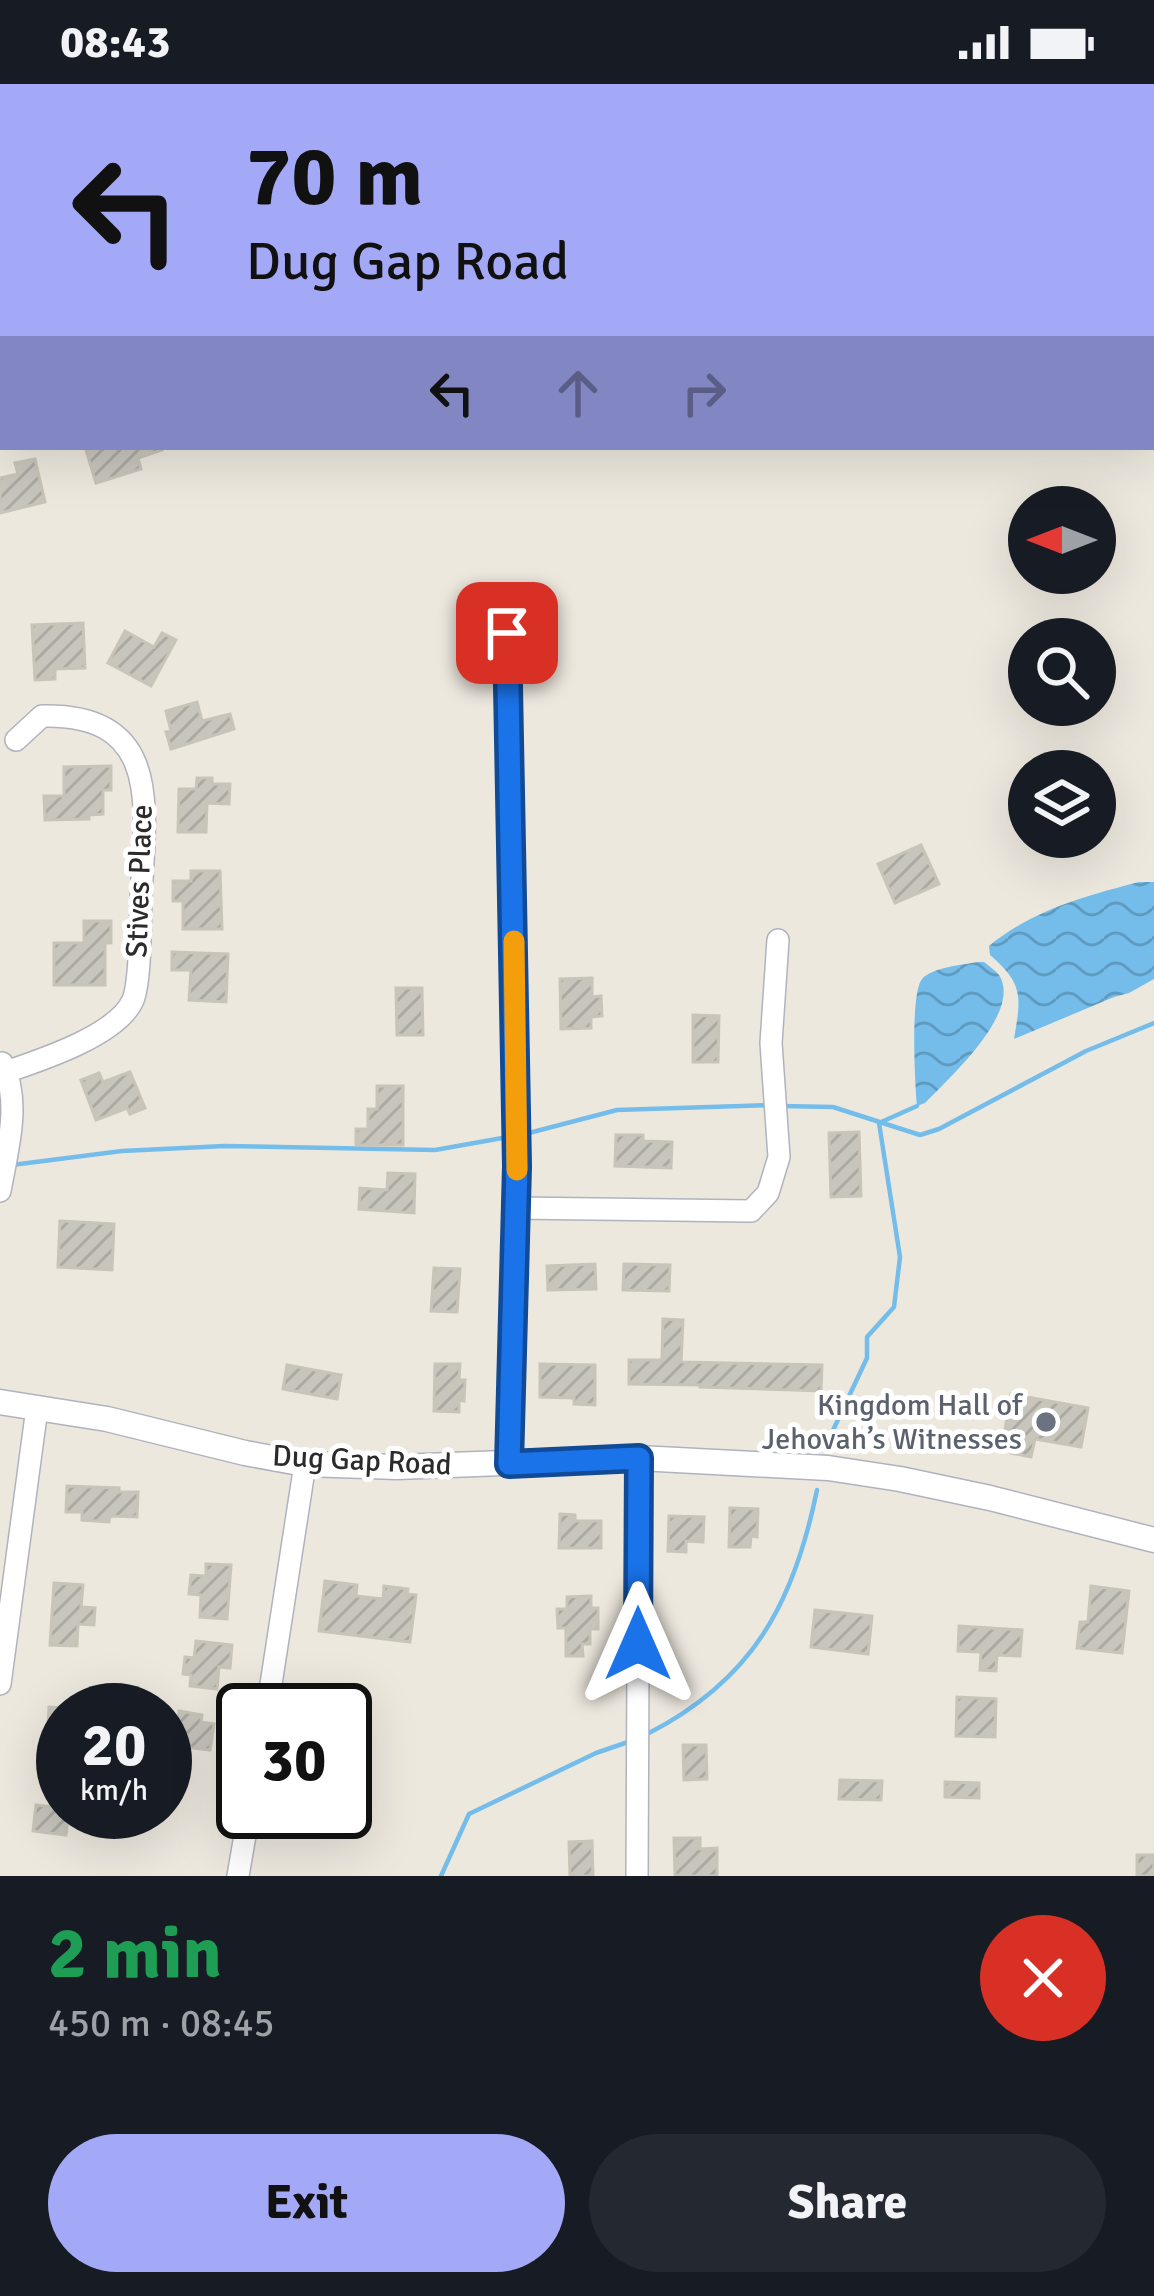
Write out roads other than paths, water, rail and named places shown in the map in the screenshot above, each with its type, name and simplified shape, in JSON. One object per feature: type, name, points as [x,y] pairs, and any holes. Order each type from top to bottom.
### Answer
[{"type":"street","points":[[507,633],[515,1208],[509,1464]]},
{"type":"street","name":"Stives Place","points":[[3,1067],[40,1060],[106,1030],[132,1001],[139,957],[144,828],[142,780],[134,757],[117,734],[80,717],[42,716],[16,740]]},
{"type":"street","points":[[515,1208],[751,1211],[768,1193],[778,1157],[771,1043],[778,940]]},
{"type":"street","points":[[0,1191],[12,1086],[3,1067]]},
{"type":"street","name":"Dug Gap Road","points":[[0,1402],[107,1419],[305,1464],[397,1468],[639,1458],[828,1468],[990,1498],[1154,1540]]},
{"type":"street","points":[[0,1684],[37,1408]]},
{"type":"street","points":[[637,1876],[639,1458]]},
{"type":"street","points":[[271,1683],[305,1464]]},
{"type":"street","points":[[238,1876],[244,1839]]},
{"type":"water","points":[[1139,882],[1154,882],[1154,979],[1014,1039],[1017,992],[1009,974],[990,955],[989,946],[1042,914]]},
{"type":"water","points":[[978,962],[999,975],[1004,990],[1001,1007],[965,1062],[917,1106],[918,988],[922,979],[940,969]]},
{"type":"waterway","points":[[780,1106],[833,1107],[920,1135],[1086,1051],[1154,1023]]},
{"type":"waterway","points":[[525,1134],[617,1110],[769,1105]]},
{"type":"waterway","points":[[879,1123],[917,1106]]},
{"type":"waterway","points":[[827,1443],[867,1358],[867,1337],[894,1307],[900,1257],[879,1123]]},
{"type":"waterway","points":[[12,1165],[122,1151],[224,1146],[435,1150],[508,1137]]},
{"type":"waterway","points":[[647,1734],[715,1689],[763,1634],[796,1568],[817,1490]]},
{"type":"waterway","points":[[441,1876],[469,1814],[631,1741]]},
{"type":"place","name":"Kingdom Hall of Jehovah’s Witnesses","points":[[1046,1422]]}]
